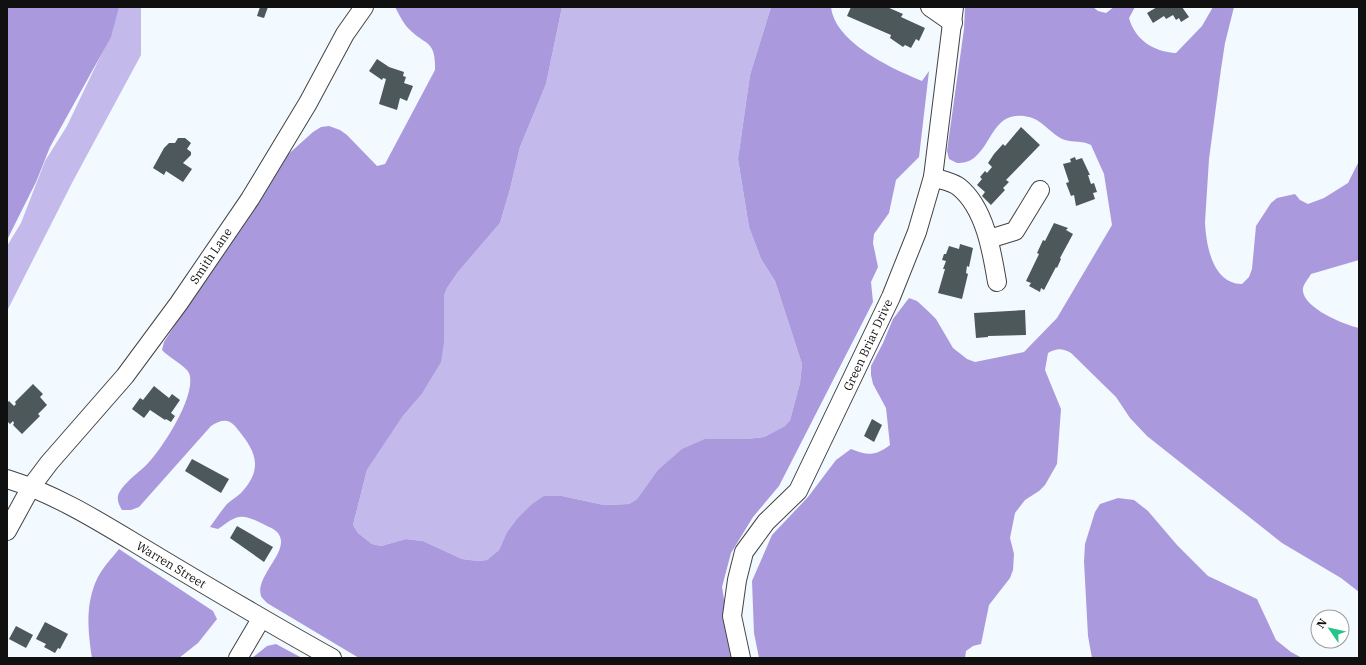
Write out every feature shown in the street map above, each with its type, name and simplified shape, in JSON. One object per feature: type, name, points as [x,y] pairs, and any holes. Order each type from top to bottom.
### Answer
[{"type":"street","name":"Smith Lane","points":[[7,531],[32,487],[49,462],[125,376],[180,303],[250,198],[308,103],[345,34],[364,7]]},
{"type":"street","points":[[930,7],[953,15]]},
{"type":"street","name":"Green Briar Drive","points":[[741,658],[732,616],[737,580],[744,552],[766,522],[798,491],[891,297],[917,232],[933,177],[953,15]]},
{"type":"street","points":[[933,177],[959,186],[977,208],[989,239],[997,282]]},
{"type":"street","points":[[989,239],[1016,231],[1040,190]]},
{"type":"street","name":"Warren Street","points":[[7,479],[32,487],[95,519],[261,619],[332,658]]},
{"type":"street","points":[[238,658],[261,619]]},
{"type":"shaded area","points":[[7,7],[119,7],[111,37],[50,147],[36,182],[7,240]]},
{"type":"shaded area","points":[[117,7],[141,7],[141,55],[73,181],[7,311],[7,246],[21,223],[45,161],[67,126],[112,32]]},
{"type":"shaded area","points":[[395,7],[562,7],[546,84],[520,147],[500,223],[458,272],[447,288],[444,296],[444,342],[441,362],[421,395],[403,416],[367,470],[353,525],[358,533],[372,544],[381,546],[406,539],[423,541],[462,559],[478,561],[487,560],[499,550],[506,534],[517,519],[531,505],[544,496],[562,496],[604,505],[629,504],[637,499],[657,471],[682,449],[705,439],[746,439],[764,437],[785,426],[790,420],[800,383],[802,364],[775,281],[761,259],[749,227],[738,159],[750,75],[771,7],[831,7],[835,20],[843,32],[867,53],[882,62],[922,81],[929,71],[919,157],[896,180],[889,213],[874,234],[873,243],[878,267],[871,282],[873,302],[779,486],[753,517],[731,553],[722,587],[734,658],[359,658],[267,603],[261,597],[260,588],[263,579],[278,554],[281,545],[281,538],[276,531],[247,517],[237,517],[218,529],[210,527],[227,504],[241,493],[248,484],[255,467],[252,451],[248,443],[235,426],[227,421],[221,421],[211,426],[139,507],[131,510],[122,510],[118,503],[119,493],[125,485],[149,462],[167,438],[183,409],[188,395],[190,383],[189,373],[184,367],[162,350],[164,342],[283,159],[313,132],[321,127],[329,126],[340,130],[347,135],[377,166],[385,164],[435,70],[434,53],[431,48],[406,26]]},
{"type":"shaded area","points":[[562,7],[771,7],[750,75],[738,159],[749,227],[761,259],[775,281],[802,364],[800,383],[790,420],[785,426],[764,437],[746,439],[657,471],[637,499],[629,504],[604,505],[562,496],[506,534],[499,550],[487,560],[478,561],[462,559],[423,541],[406,539],[381,546],[372,544],[358,533],[353,525],[367,470],[403,416],[421,395],[443,313],[444,296],[447,288],[458,272],[500,223],[520,147],[546,84]]},
{"type":"shaded area","points":[[965,7],[1093,7],[1098,11],[1106,13],[1114,7],[1135,7],[1129,18],[1136,33],[1146,43],[1153,47],[1176,53],[1202,26],[1213,7],[1234,7],[1225,43],[1221,69],[1209,159],[1205,222],[1207,242],[1213,262],[1224,278],[1232,282],[1242,284],[1249,277],[1252,269],[1256,226],[1271,203],[1277,198],[1295,194],[1300,200],[1308,204],[1324,198],[1348,183],[1359,161],[1359,260],[1311,274],[1303,288],[1304,295],[1308,302],[1315,308],[1334,319],[1359,328],[1359,592],[1341,578],[1282,543],[1147,436],[1130,418],[1116,397],[1071,353],[1062,349],[1057,349],[1048,353],[1045,370],[1061,409],[1057,464],[1045,485],[1025,500],[1015,513],[1010,538],[1014,554],[1013,570],[1010,578],[989,605],[981,644],[973,646],[966,651],[965,658],[759,658],[754,633],[752,581],[772,535],[808,497],[836,460],[851,449],[862,453],[871,454],[876,453],[890,445],[886,408],[873,384],[871,366],[893,319],[909,298],[917,301],[936,319],[953,348],[967,359],[975,362],[1024,352],[1057,318],[1112,225],[1104,174],[1091,145],[1060,138],[1039,121],[1029,117],[1017,116],[1008,118],[1001,123],[974,158],[966,162],[957,163],[949,159],[947,151],[964,29]]},
{"type":"shaded area","points":[[1118,498],[1134,500],[1148,511],[1177,545],[1208,576],[1257,599],[1276,640],[1291,652],[1302,658],[1092,658],[1088,636],[1084,561],[1085,544],[1095,512],[1100,504]]},
{"type":"shaded area","points":[[119,549],[213,611],[217,619],[198,643],[179,658],[92,658],[88,618],[93,589],[104,567]]},
{"type":"shaded area","points":[[276,644],[302,658],[252,658],[267,646]]},
{"type":"building","points":[[260,7],[268,7],[264,18],[257,16]]},
{"type":"building","points":[[851,7],[887,7],[903,14],[901,17],[925,28],[919,41],[916,39],[911,48],[905,45],[903,47],[890,38],[891,35],[847,16]]},
{"type":"building","points":[[1157,7],[1182,7],[1189,17],[1181,22],[1179,18],[1176,20],[1173,15],[1166,19],[1164,16],[1153,23],[1147,13]]},
{"type":"building","points":[[377,59],[389,67],[404,72],[403,76],[406,77],[404,83],[413,86],[407,101],[400,98],[397,110],[379,104],[386,79],[383,78],[382,80],[369,71]]},
{"type":"building","points":[[1021,127],[1040,145],[1006,180],[1009,182],[1003,188],[1005,190],[991,205],[982,196],[985,192],[977,185],[982,179],[980,177],[985,171],[987,173],[992,167],[988,163],[994,154],[1003,144],[1005,146]]},
{"type":"building","points":[[178,138],[185,138],[191,143],[187,149],[191,152],[191,155],[183,163],[192,169],[183,182],[166,171],[164,175],[153,168],[164,148],[169,143],[175,143]]},
{"type":"building","points":[[1075,157],[1076,160],[1082,158],[1090,175],[1088,175],[1091,184],[1094,183],[1097,192],[1093,193],[1095,199],[1076,206],[1074,195],[1071,196],[1066,183],[1069,182],[1063,164],[1071,162],[1070,159]]},
{"type":"building","points":[[1054,223],[1068,228],[1066,230],[1073,234],[1060,258],[1061,259],[1057,268],[1056,267],[1044,290],[1041,288],[1040,292],[1029,286],[1031,283],[1026,281],[1039,254],[1037,253],[1043,240],[1045,241]]},
{"type":"building","points":[[960,244],[973,248],[969,267],[967,266],[966,273],[968,274],[962,299],[938,293],[945,269],[943,269],[946,261],[942,260],[944,254],[946,254],[949,246],[959,249]]},
{"type":"building","points":[[1025,310],[1026,335],[988,336],[976,338],[974,313]]},
{"type":"building","points":[[33,384],[43,394],[40,397],[47,405],[38,414],[40,416],[22,434],[13,425],[13,421],[10,424],[7,421],[7,403],[9,401],[14,406],[16,404],[15,402]]},
{"type":"building","points":[[154,386],[169,398],[172,394],[180,400],[171,413],[175,416],[171,422],[166,419],[165,420],[150,410],[144,418],[132,409],[140,398],[143,400]]},
{"type":"building","points":[[872,419],[882,425],[874,442],[864,436]]},
{"type":"building","points":[[192,459],[229,479],[221,493],[185,471]]},
{"type":"building","points":[[237,526],[273,547],[264,562],[230,538]]},
{"type":"building","points":[[45,622],[68,634],[60,649],[58,648],[55,653],[44,647],[46,644],[36,639]]},
{"type":"building","points":[[16,626],[33,635],[26,648],[9,639]]}]
